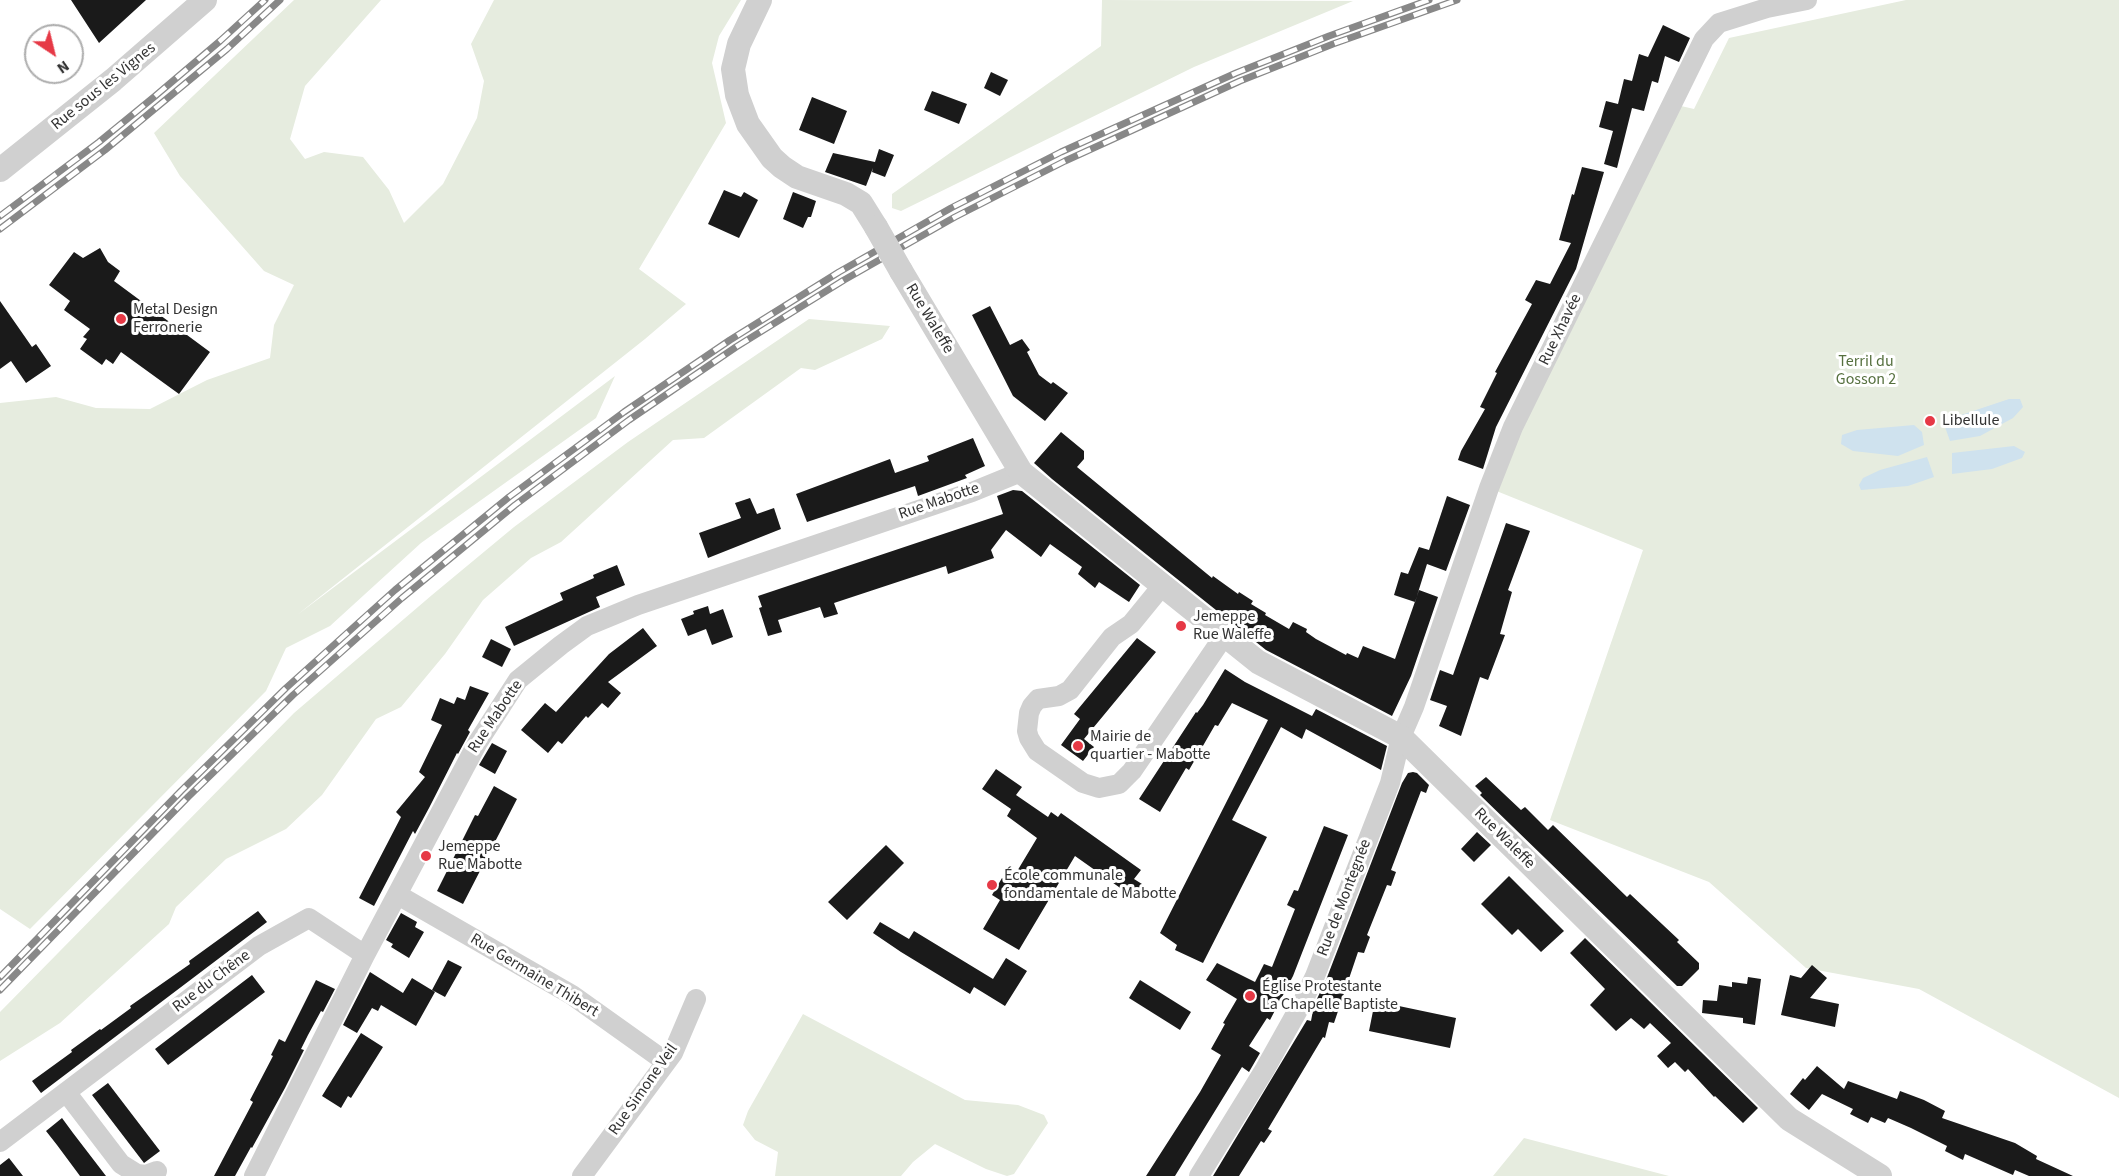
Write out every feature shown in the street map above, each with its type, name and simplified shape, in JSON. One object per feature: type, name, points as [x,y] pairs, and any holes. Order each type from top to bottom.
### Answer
[{"type":"street","name":"Rue sous les Vignes","points":[[0,170],[140,58],[205,0]]},
{"type":"street","name":"Rue Waleffe","points":[[760,0],[739,44],[733,69],[737,95],[748,124],[772,158],[797,177],[846,194],[861,202],[1021,472],[1258,662],[1401,737],[1789,1119],[1880,1176]]},
{"type":"street","name":"Rue Xhavée","points":[[1401,737],[1414,707],[1489,488],[1513,427],[1704,39],[1719,23],[1767,8],[1807,0]]},
{"type":"street","name":"Rue Mabotte","points":[[254,1176],[365,955],[478,742],[518,680],[587,626],[638,605],[972,492],[1021,472]]},
{"type":"street","points":[[1162,586],[1131,624],[1112,637],[1070,690],[1059,696],[1038,699],[1032,706],[1027,731],[1037,751],[1083,783],[1099,788],[1119,784],[1132,771],[1224,636]]},
{"type":"street","name":"Rue de Montegnée","points":[[1199,1176],[1265,1070],[1311,984],[1390,783],[1401,737]]},
{"type":"street","name":"Rue Germaine Thibert","points":[[398,895],[572,995],[666,1062]]},
{"type":"street","name":"Rue du Chêne","points":[[0,1142],[259,946],[309,918],[365,955]]},
{"type":"street","name":"Rue Simone Veil","points":[[582,1176],[666,1062],[680,1040],[696,999]]},
{"type":"street","points":[[66,1092],[121,1164],[137,1174],[146,1175],[157,1171]]},
{"type":"green space","points":[[294,0],[381,0],[305,86],[290,139],[305,159],[324,152],[363,157],[389,190],[404,223],[443,184],[477,118],[484,81],[471,44],[494,0],[741,0],[719,36],[712,63],[726,123],[639,269],[686,304],[297,615],[615,376],[596,418],[421,543],[330,626],[286,648],[266,691],[30,929],[0,909],[0,403],[56,397],[96,408],[150,409],[207,380],[270,358],[274,325],[294,285],[264,271],[180,176],[154,133]]},
{"type":"green space","points":[[1102,0],[1353,1],[1194,67],[901,211],[892,208],[892,194],[1101,46]]},
{"type":"green space","name":"Terril du Gosson 2","points":[[1906,0],[2119,0],[2119,1098],[1919,989],[1806,968],[1709,882],[1550,820],[1643,550],[1489,488],[1681,106],[1694,109],[1729,38]]},
{"type":"green space","points":[[809,319],[890,326],[882,339],[815,370],[801,368],[704,438],[673,440],[561,542],[531,558],[483,600],[445,654],[401,707],[376,719],[322,795],[286,829],[226,859],[176,907],[169,924],[60,1023],[0,1061],[0,1012],[294,713],[514,527],[628,442]]},
{"type":"green space","points":[[803,1014],[965,1100],[1018,1105],[1044,1115],[1048,1123],[1014,1174],[1007,1176],[986,1169],[935,1144],[913,1162],[901,1176],[775,1176],[778,1152],[755,1140],[743,1125],[748,1111]]},
{"type":"green space","points":[[1524,1138],[1669,1176],[1493,1176]]},
{"type":"water","points":[[2009,399],[2020,399],[2023,407],[2013,418],[1980,436],[1950,441],[1945,427],[1949,419]]},
{"type":"water","points":[[1914,425],[1922,432],[1924,445],[1898,456],[1853,451],[1841,444],[1842,435],[1857,430]]},
{"type":"water","points":[[2014,446],[2025,452],[2022,458],[1992,469],[1952,474],[1952,453]]},
{"type":"water","points":[[1927,457],[1934,477],[1908,486],[1861,490],[1859,485],[1863,478],[1880,470]]},
{"type":"building","points":[[71,0],[146,0],[99,43]]},
{"type":"building","points":[[1663,25],[1690,38],[1679,62],[1665,56],[1658,83],[1652,81],[1644,111],[1632,108],[1617,168],[1604,164],[1613,131],[1599,127],[1606,101],[1618,104],[1624,79],[1632,81],[1639,54],[1648,57]]},
{"type":"building","points":[[991,72],[1008,80],[1000,96],[984,88]]},
{"type":"building","points":[[932,91],[967,104],[959,124],[924,110]]},
{"type":"building","points":[[812,97],[847,111],[834,144],[799,130]]},
{"type":"building","points":[[879,149],[894,155],[885,177],[872,172],[873,168],[866,186],[825,172],[833,153],[875,162]]},
{"type":"building","points":[[1582,167],[1604,172],[1576,269],[1496,427],[1483,469],[1458,460],[1485,409],[1480,407],[1497,373],[1495,372],[1532,304],[1525,300],[1536,280],[1550,284],[1571,243],[1559,240]]},
{"type":"building","points":[[724,190],[741,197],[744,192],[758,200],[739,238],[708,224]]},
{"type":"building","points":[[793,192],[816,201],[811,217],[808,217],[803,228],[783,219]]},
{"type":"building","name":"Metal Design Ferronerie","points":[[100,248],[108,262],[120,271],[114,281],[210,352],[179,394],[121,352],[113,364],[106,359],[102,365],[80,349],[87,339],[83,337],[90,329],[64,310],[70,301],[49,285],[74,252],[83,258]]},
{"type":"building","points":[[0,301],[32,347],[36,344],[51,366],[26,383],[11,361],[0,369]]},
{"type":"building","points":[[990,306],[1010,345],[1022,339],[1030,350],[1027,352],[1039,375],[1068,393],[1045,421],[1013,396],[972,315]]},
{"type":"building","points":[[1061,432],[1084,451],[1084,459],[1077,467],[1212,578],[1213,576],[1238,594],[1239,592],[1253,601],[1251,604],[1266,613],[1265,615],[1289,629],[1293,622],[1307,629],[1306,632],[1316,639],[1346,655],[1347,653],[1358,658],[1363,646],[1395,659],[1419,590],[1438,597],[1411,676],[1392,716],[1266,650],[1052,479],[1034,463]]},
{"type":"building","points":[[973,438],[985,466],[965,475],[967,478],[918,496],[915,486],[807,522],[796,494],[890,459],[895,473],[929,461],[927,456]]},
{"type":"building","points":[[1013,490],[1022,491],[1140,585],[1129,602],[1099,582],[1095,588],[1078,574],[1082,567],[1050,544],[1041,557],[1006,530],[991,550],[994,558],[948,574],[946,566],[834,603],[838,614],[824,618],[820,607],[778,620],[782,632],[768,636],[759,608],[762,607],[758,596],[1003,514],[997,496]]},
{"type":"building","points":[[1447,496],[1470,505],[1446,571],[1427,564],[1415,602],[1394,595],[1401,572],[1408,574],[1419,547],[1429,550]]},
{"type":"building","points":[[750,498],[757,514],[774,508],[781,529],[708,558],[699,533],[741,518],[735,503]]},
{"type":"building","points":[[1506,523],[1530,531],[1508,590],[1512,592],[1500,634],[1505,635],[1488,680],[1480,677],[1461,736],[1439,726],[1447,706],[1430,700],[1440,670],[1453,675]]},
{"type":"building","points":[[617,565],[625,585],[596,597],[600,607],[514,646],[505,627],[563,600],[560,593]]},
{"type":"building","points":[[708,606],[710,614],[723,609],[733,637],[712,645],[706,629],[688,636],[681,619],[694,614],[693,611]]},
{"type":"building","points":[[643,628],[657,646],[608,682],[621,693],[608,708],[602,703],[588,718],[586,716],[562,744],[558,741],[548,753],[521,730],[545,703],[556,712],[609,654]]},
{"type":"building","points":[[1137,638],[1156,652],[1084,739],[1094,747],[1083,761],[1061,745],[1080,719],[1074,714]]},
{"type":"building","points":[[491,639],[511,649],[502,667],[482,657]]},
{"type":"building","points":[[1225,669],[1245,682],[1312,716],[1316,709],[1387,746],[1381,770],[1306,729],[1302,739],[1281,727],[1232,820],[1267,837],[1203,963],[1175,950],[1177,945],[1160,933],[1268,720],[1232,703],[1218,726],[1215,725],[1189,770],[1186,768],[1160,812],[1139,799]]},
{"type":"building","points":[[470,686],[489,693],[415,834],[413,831],[374,906],[359,898],[401,817],[396,812],[425,777],[419,772],[442,725],[431,720],[440,698],[454,704],[457,697],[465,700]]},
{"type":"building","points":[[492,743],[507,751],[495,774],[479,765]]},
{"type":"building","points":[[996,769],[1022,787],[1016,795],[1048,817],[1051,812],[1058,817],[1061,813],[1141,870],[1134,879],[1142,884],[1133,897],[1075,856],[1019,950],[983,929],[1000,900],[992,895],[1002,878],[1010,883],[1037,838],[1007,816],[1011,809],[982,789]]},
{"type":"building","points":[[1413,772],[1429,785],[1426,793],[1421,791],[1391,870],[1396,872],[1391,886],[1387,885],[1367,935],[1370,937],[1364,953],[1358,952],[1334,1023],[1329,1022],[1325,1038],[1323,1037],[1268,1129],[1272,1131],[1264,1143],[1261,1141],[1239,1176],[1213,1176],[1307,1020],[1311,1021],[1314,1005],[1326,980],[1402,783],[1408,773]]},
{"type":"building","points":[[1486,777],[1521,810],[1525,807],[1548,830],[1553,825],[1627,897],[1630,894],[1679,940],[1677,942],[1699,963],[1699,969],[1682,986],[1677,986],[1480,795],[1482,793],[1475,786]]},
{"type":"building","points":[[494,786],[517,799],[463,904],[437,891],[475,815],[478,816]]},
{"type":"building","points":[[1324,826],[1348,835],[1293,976],[1270,1020],[1267,1018],[1249,1046],[1260,1053],[1249,1072],[1242,1067],[1175,1176],[1146,1176],[1221,1055],[1211,1049],[1237,999],[1206,980],[1217,963],[1255,982],[1264,964],[1272,967],[1295,909],[1287,905],[1294,890],[1298,891]]},
{"type":"building","points":[[1477,832],[1491,845],[1474,862],[1461,849]]},
{"type":"building","points":[[886,845],[904,863],[847,920],[828,902]]},
{"type":"building","points":[[1509,876],[1564,931],[1541,952],[1518,929],[1512,935],[1481,904]]},
{"type":"building","points":[[258,911],[267,922],[41,1093],[32,1081]]},
{"type":"building","points":[[401,913],[417,922],[415,927],[424,932],[409,958],[391,947],[393,944],[386,940]]},
{"type":"building","points":[[880,922],[909,939],[914,931],[993,979],[1006,958],[1027,971],[1005,1006],[974,987],[970,994],[901,952],[873,933]]},
{"type":"building","points":[[1585,938],[1758,1108],[1743,1123],[1688,1069],[1685,1072],[1675,1062],[1668,1068],[1657,1056],[1671,1043],[1650,1023],[1644,1029],[1631,1018],[1616,1031],[1590,1005],[1605,989],[1570,953]]},
{"type":"building","points":[[448,960],[462,967],[445,997],[432,990]]},
{"type":"building","points":[[1812,965],[1827,978],[1810,998],[1839,1004],[1835,1027],[1781,1015],[1790,975],[1801,978]]},
{"type":"building","points":[[370,972],[403,993],[412,978],[435,992],[416,1026],[381,1005],[378,1011],[372,1008],[357,1033],[343,1025]]},
{"type":"building","points":[[252,975],[265,992],[168,1065],[155,1049]]},
{"type":"building","points":[[1748,977],[1761,979],[1755,1025],[1743,1023],[1743,1018],[1702,1013],[1703,1000],[1717,1001],[1719,985],[1732,987],[1732,982],[1747,984]]},
{"type":"building","points":[[316,980],[335,989],[308,1035],[301,1049],[304,1050],[285,1088],[235,1176],[214,1176],[253,1102],[250,1100],[273,1056],[271,1055],[279,1039],[285,1042]]},
{"type":"building","points":[[1140,980],[1191,1012],[1180,1030],[1129,998]]},
{"type":"building","points":[[1375,1001],[1456,1018],[1450,1048],[1369,1031]]},
{"type":"building","points":[[361,1033],[383,1047],[351,1098],[348,1096],[341,1108],[322,1096]]},
{"type":"building","points":[[1817,1066],[1844,1089],[1848,1081],[1897,1099],[1900,1091],[1924,1100],[1945,1111],[1942,1118],[2015,1143],[2037,1156],[2036,1159],[2073,1176],[2029,1176],[2015,1170],[2013,1175],[1965,1154],[1963,1160],[1945,1151],[1947,1146],[1911,1128],[1888,1118],[1885,1123],[1871,1117],[1868,1123],[1850,1114],[1853,1109],[1822,1094],[1809,1110],[1790,1094]]},
{"type":"building","points":[[108,1083],[160,1151],[144,1163],[92,1095]]},
{"type":"building","points":[[62,1118],[106,1176],[80,1176],[46,1131]]},
{"type":"building","points":[[9,1158],[23,1176],[0,1176],[0,1165]]},
{"type":"railway","points":[[0,216],[99,142],[220,41],[265,0]]},
{"type":"railway","points":[[0,229],[105,150],[227,49],[280,0]]},
{"type":"railway","points":[[0,977],[181,791],[286,688],[395,590],[509,497],[624,412],[730,340],[839,272],[951,208],[1061,152],[1236,73],[1429,0]]},
{"type":"railway","points":[[0,990],[188,797],[293,695],[402,598],[515,505],[629,420],[736,347],[844,280],[955,217],[1065,161],[1240,81],[1333,44],[1457,0]]},
{"type":"place","name":"Metal Design Ferronerie","points":[[121,319]]},
{"type":"place","name":"Libellule","points":[[1930,421]]},
{"type":"place","name":"Jemeppe Rue Waleffe","points":[[1181,626]]},
{"type":"place","name":"Mairie de quartier - Mabotte","points":[[1078,746]]},
{"type":"place","name":"Jemeppe Rue Mabotte","points":[[426,856]]},
{"type":"place","name":"École communale fondamentale de Mabotte","points":[[992,885]]},
{"type":"place","name":"Église Protestante La Chapelle Baptiste","points":[[1250,996]]}]
